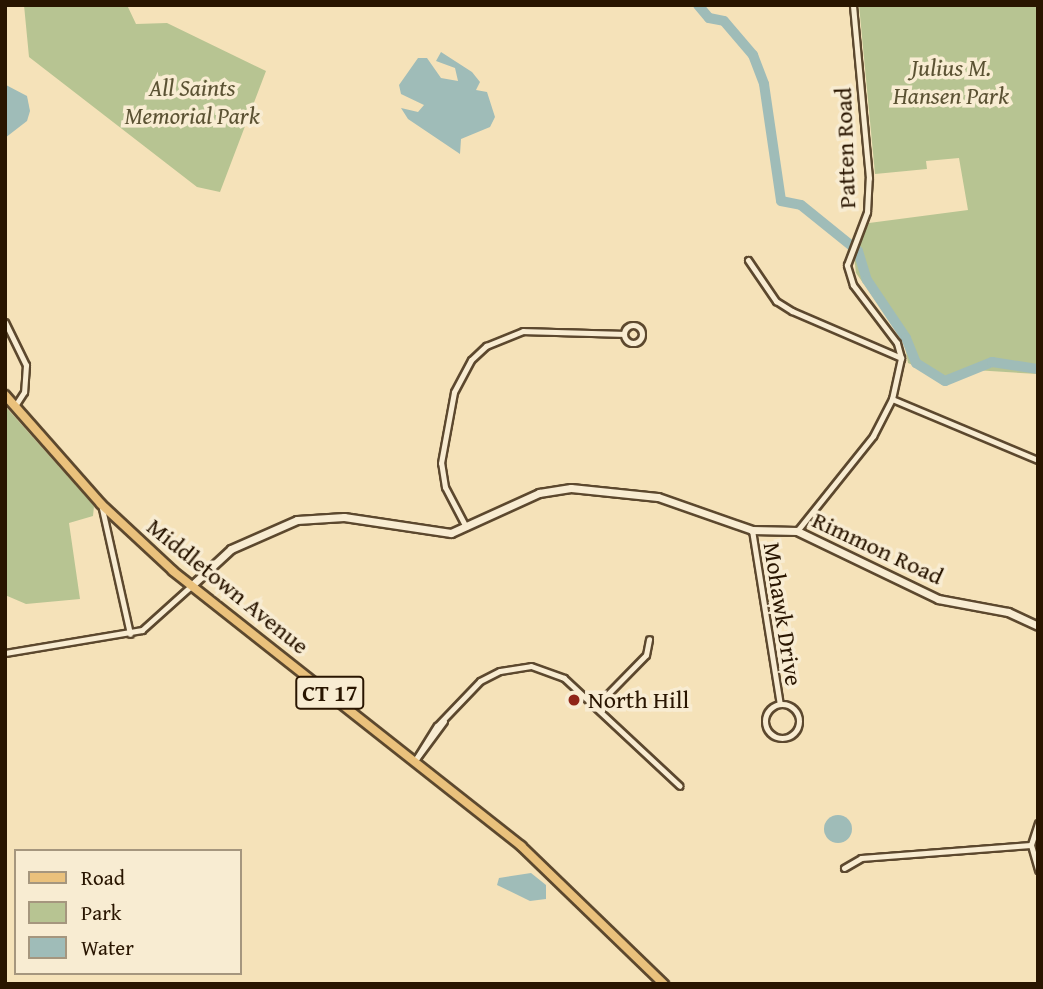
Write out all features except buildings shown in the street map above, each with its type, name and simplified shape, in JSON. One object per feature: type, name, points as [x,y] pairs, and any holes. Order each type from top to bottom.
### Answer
[{"type":"main road","name":"Middletown Avenue","points":[[5,394],[101,504],[191,586],[416,759],[553,874],[664,984]]},
{"type":"street","name":"Patten Road","points":[[853,5],[869,178],[867,212],[850,254],[853,285],[897,343],[901,358]]},
{"type":"street","points":[[748,260],[776,301],[792,311],[851,332],[901,358],[892,399],[873,436],[797,531]]},
{"type":"street","points":[[5,322],[26,365],[24,392],[15,406]]},
{"type":"street","points":[[467,529],[445,487],[441,463],[454,392],[471,360],[486,346],[523,331],[624,334]]},
{"type":"street","points":[[892,399],[1038,460]]},
{"type":"street","name":"Rimmon Road","points":[[191,586],[231,549],[297,520],[344,517],[437,534],[467,529],[539,493],[571,488],[658,497],[752,530],[797,531],[938,599],[1008,612],[1038,626]]},
{"type":"street","points":[[101,504],[130,634]]},
{"type":"street","name":"Mohawk Drive","points":[[752,530],[780,704]]},
{"type":"street","points":[[5,653],[130,634],[151,624],[191,586]]},
{"type":"street","points":[[596,706],[646,655],[649,639]]},
{"type":"street","points":[[416,759],[444,721],[480,681],[523,666],[564,678],[680,786]]},
{"type":"street","name":"Mohawk Drive","points":[[780,704],[793,708],[799,719],[796,732],[785,738],[771,734],[765,725],[769,710],[780,704]]},
{"type":"street","points":[[1038,823],[1031,845],[1038,870]]},
{"type":"street","points":[[844,868],[861,858],[1031,845]]},
{"type":"green space","name":"All Saints Memorial Park","points":[[24,5],[127,5],[136,24],[167,23],[266,71],[220,192],[197,187],[29,57]]},
{"type":"green space","name":"Julius M. Hansen Park","points":[[859,5],[1038,5],[1038,374],[974,370],[952,382],[908,363],[904,341],[856,273],[854,256],[869,223],[968,210],[959,158],[926,161],[927,169],[875,174]]},
{"type":"green space","points":[[5,406],[94,506],[93,516],[69,523],[80,599],[26,604],[5,595]]},
{"type":"water","points":[[441,52],[472,72],[480,82],[476,90],[487,92],[495,117],[490,127],[461,139],[460,154],[408,119],[401,108],[418,112],[424,105],[401,94],[399,85],[418,58],[427,58],[441,78],[458,81],[455,68],[436,61]]},
{"type":"water","points":[[6,85],[27,96],[30,111],[27,121],[5,138]]},
{"type":"water","points":[[838,815],[848,819],[852,829],[848,839],[838,843],[828,839],[824,829],[828,819]]},
{"type":"water","points":[[531,873],[546,885],[546,899],[530,901],[497,885],[499,878]]},
{"type":"waterway","points":[[698,5],[709,18],[724,21],[753,55],[764,84],[781,201],[801,205],[858,251],[867,280],[906,338],[916,363],[945,381],[992,362],[1038,369]]},
{"type":"place","name":"North Hill","points":[[574,700]]}]
